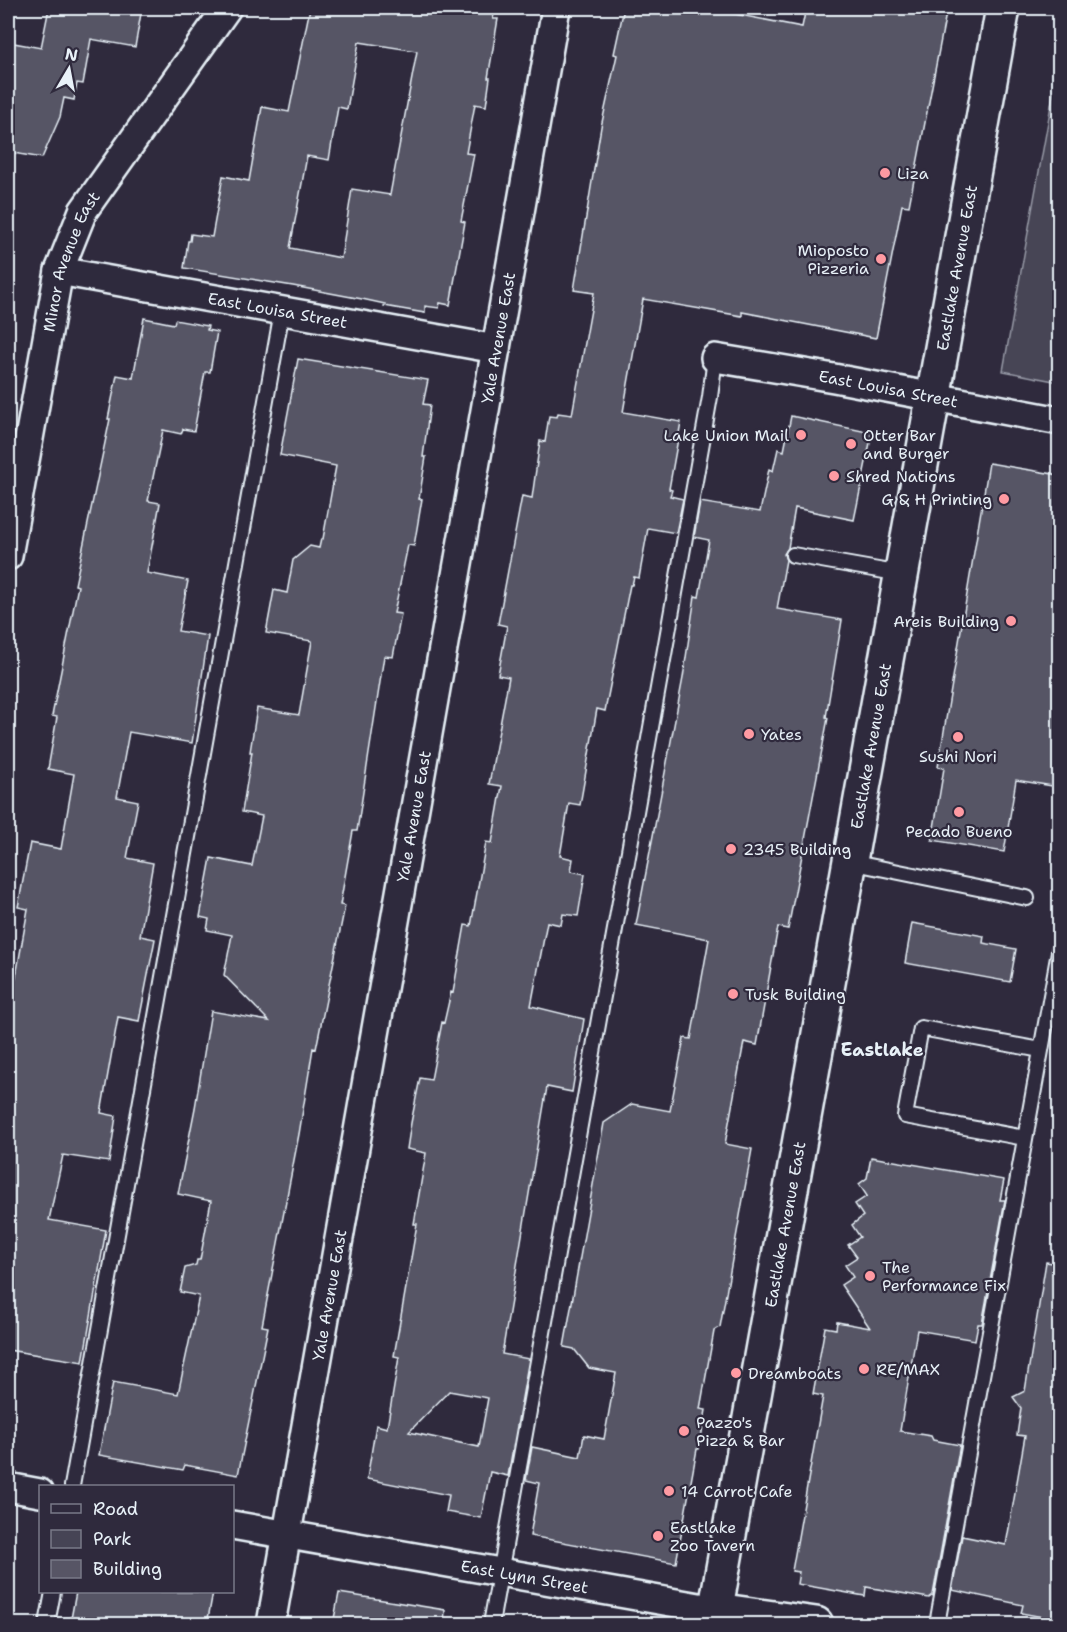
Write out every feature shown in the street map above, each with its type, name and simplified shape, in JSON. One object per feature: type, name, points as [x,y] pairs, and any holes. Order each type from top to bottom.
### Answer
[{"type":"main road","name":"Eastlake Avenue East","points":[[715,1617],[1003,8]]},
{"type":"main road","name":"East Lynn Street","points":[[715,1617],[804,1624]]},
{"type":"street","name":"Minor Avenue East","points":[[8,556],[59,270],[83,211],[227,8]]},
{"type":"street","name":"Yale Avenue East","points":[[271,1624],[556,8]]},
{"type":"street","name":"East Louisa Street","points":[[59,270],[496,349]]},
{"type":"street","name":"East Louisa Street","points":[[715,358],[1059,421]]},
{"type":"street","points":[[8,1487],[39,1493]]},
{"type":"street","name":"East Lynn Street","points":[[234,1525],[501,1573],[715,1617]]},
{"type":"lane","points":[[72,1485],[282,311]]},
{"type":"lane","points":[[492,1624],[702,444],[715,358]]},
{"type":"lane","points":[[793,555],[901,574]]},
{"type":"lane","points":[[849,862],[1028,898]]},
{"type":"lane","points":[[937,1624],[1059,946]]},
{"type":"lane","points":[[1025,1138],[905,1116],[921,1028],[1041,1050]]},
{"type":"lane","points":[[47,1624],[53,1593]]},
{"type":"green space","points":[[1059,61],[1059,382],[1003,371]]},
{"type":"building","points":[[49,8],[142,8],[135,47],[91,39],[83,84],[77,83],[74,100],[64,98],[60,117],[42,158],[8,152],[8,42],[41,48]]},
{"type":"building","points":[[310,8],[453,8],[494,14],[493,19],[498,19],[488,78],[490,78],[486,106],[475,104],[466,153],[474,154],[461,221],[465,222],[450,305],[440,303],[439,308],[425,306],[425,313],[293,286],[184,268],[191,234],[212,237],[223,176],[249,181],[262,107],[289,112]],"holes":[[[359,42],[417,51],[390,195],[352,189],[341,258],[290,248],[307,156],[329,160],[338,107],[347,109]]]},
{"type":"building","points":[[624,8],[704,8],[802,27],[806,8],[947,8],[909,206],[902,205],[876,338],[742,312],[742,316],[643,299],[623,412],[681,422],[669,489],[672,490],[670,496],[683,499],[676,533],[648,528],[639,578],[634,577],[630,585],[605,711],[597,709],[580,805],[569,803],[560,856],[573,859],[571,871],[585,874],[578,916],[563,914],[561,925],[547,922],[531,1006],[584,1019],[572,1092],[547,1087],[502,1354],[529,1359],[508,1476],[490,1472],[481,1518],[446,1512],[449,1495],[367,1479],[376,1425],[387,1428],[399,1357],[394,1356],[417,1224],[414,1224],[426,1153],[407,1149],[411,1123],[420,1078],[431,1080],[442,1022],[444,1023],[451,992],[453,993],[465,925],[471,926],[486,842],[492,843],[502,786],[489,784],[509,677],[498,675],[507,626],[498,624],[522,496],[532,498],[540,441],[545,442],[549,416],[557,417],[558,413],[572,415],[594,293],[574,290],[601,127],[617,55],[614,54]],"holes":[[[449,1391],[488,1398],[479,1447],[409,1432]]]},
{"type":"building","points":[[144,318],[174,324],[175,320],[208,326],[207,330],[217,332],[210,372],[205,372],[194,431],[183,429],[181,434],[163,430],[148,501],[160,503],[147,573],[188,581],[178,631],[208,636],[192,743],[129,732],[117,797],[138,801],[127,858],[153,863],[140,936],[155,939],[139,1021],[118,1017],[101,1113],[116,1116],[109,1162],[63,1155],[49,1220],[106,1230],[83,1362],[8,1350],[8,1021],[28,909],[18,907],[30,843],[61,849],[74,774],[48,769],[57,717],[52,716],[78,586],[75,585],[117,375],[133,378]]},
{"type":"building","points":[[298,359],[428,380],[423,404],[430,405],[423,457],[426,457],[419,499],[422,499],[414,546],[408,545],[394,613],[401,614],[393,657],[384,656],[357,831],[353,831],[340,905],[345,906],[316,1049],[313,1048],[262,1326],[268,1327],[238,1475],[185,1465],[183,1470],[99,1455],[113,1382],[178,1394],[199,1296],[180,1292],[185,1268],[196,1265],[197,1260],[200,1260],[211,1201],[178,1194],[211,1011],[269,1021],[224,975],[232,935],[207,930],[209,919],[200,917],[211,858],[252,866],[262,816],[242,812],[257,708],[299,715],[312,641],[266,633],[274,590],[287,593],[293,560],[310,546],[319,548],[321,539],[323,539],[336,466],[280,455]]},
{"type":"building","points":[[791,416],[872,433],[854,520],[795,508],[788,548],[784,554],[786,560],[777,609],[842,620],[826,717],[828,718],[788,929],[778,927],[757,1045],[744,1042],[725,1144],[752,1149],[720,1327],[714,1331],[700,1409],[706,1410],[676,1563],[530,1536],[539,1483],[526,1480],[532,1447],[580,1457],[584,1435],[604,1439],[616,1373],[589,1368],[574,1349],[564,1347],[604,1123],[632,1104],[670,1111],[684,1038],[691,1039],[709,939],[636,925],[683,678],[695,596],[699,597],[709,540],[694,537],[700,502],[760,512],[769,469],[773,471],[778,449],[784,451]]},
{"type":"building","name":"Areis Building","points":[[989,463],[1059,475],[1059,787],[1016,780],[1004,852],[932,840],[944,768],[938,767]]},
{"type":"building","points":[[912,923],[984,936],[983,943],[1016,949],[1010,982],[905,963]]},
{"type":"building","points":[[871,1157],[1004,1180],[1000,1200],[1005,1200],[982,1324],[978,1324],[975,1340],[917,1330],[900,1431],[931,1436],[933,1440],[960,1445],[933,1595],[929,1598],[866,1587],[865,1596],[797,1584],[799,1572],[792,1571],[823,1396],[813,1394],[825,1327],[836,1329],[837,1322],[870,1328],[841,1285],[853,1277],[845,1265],[857,1257],[848,1245],[860,1237],[852,1225],[863,1216],[855,1204],[867,1196],[859,1184],[867,1178]]},
{"type":"building","points":[[1046,1262],[1059,1264],[1059,1620],[1021,1613],[1023,1605],[952,1590],[962,1536],[1006,1545],[1025,1436],[1017,1435],[1021,1408],[1013,1397],[1025,1391]]},
{"type":"building","points":[[76,1593],[213,1593],[207,1624],[102,1624],[71,1619]]},
{"type":"building","points":[[339,1593],[445,1610],[444,1624],[333,1624]]},
{"type":"place","name":"Liza","points":[[885,173]]},
{"type":"place","name":"Mioposto Pizzeria","points":[[881,259]]},
{"type":"place","name":"Lake Union Mail","points":[[801,435]]},
{"type":"place","name":"Otter Bar and Burger","points":[[851,444]]},
{"type":"place","name":"Shred Nations","points":[[834,476]]},
{"type":"place","name":"G & H Printing","points":[[1004,499]]},
{"type":"place","name":"Areis Building","points":[[1011,621]]},
{"type":"place","name":"Yates","points":[[749,734]]},
{"type":"place","name":"Sushi Nori","points":[[958,737]]},
{"type":"place","name":"Pecado Bueno","points":[[959,812]]},
{"type":"place","name":"2345 Building","points":[[731,849]]},
{"type":"place","name":"Tusk Building","points":[[733,994]]},
{"type":"place","name":"The Performance Fix","points":[[870,1276]]},
{"type":"place","name":"RE/MAX","points":[[864,1369]]},
{"type":"place","name":"Dreamboats","points":[[736,1373]]},
{"type":"place","name":"Pazzo's Pizza & Bar","points":[[684,1431]]},
{"type":"place","name":"14 Carrot Cafe","points":[[669,1491]]},
{"type":"place","name":"Eastlake Zoo Tavern","points":[[658,1536]]},
{"type":"district","name":"Eastlake","points":[[882,1050]]}]
